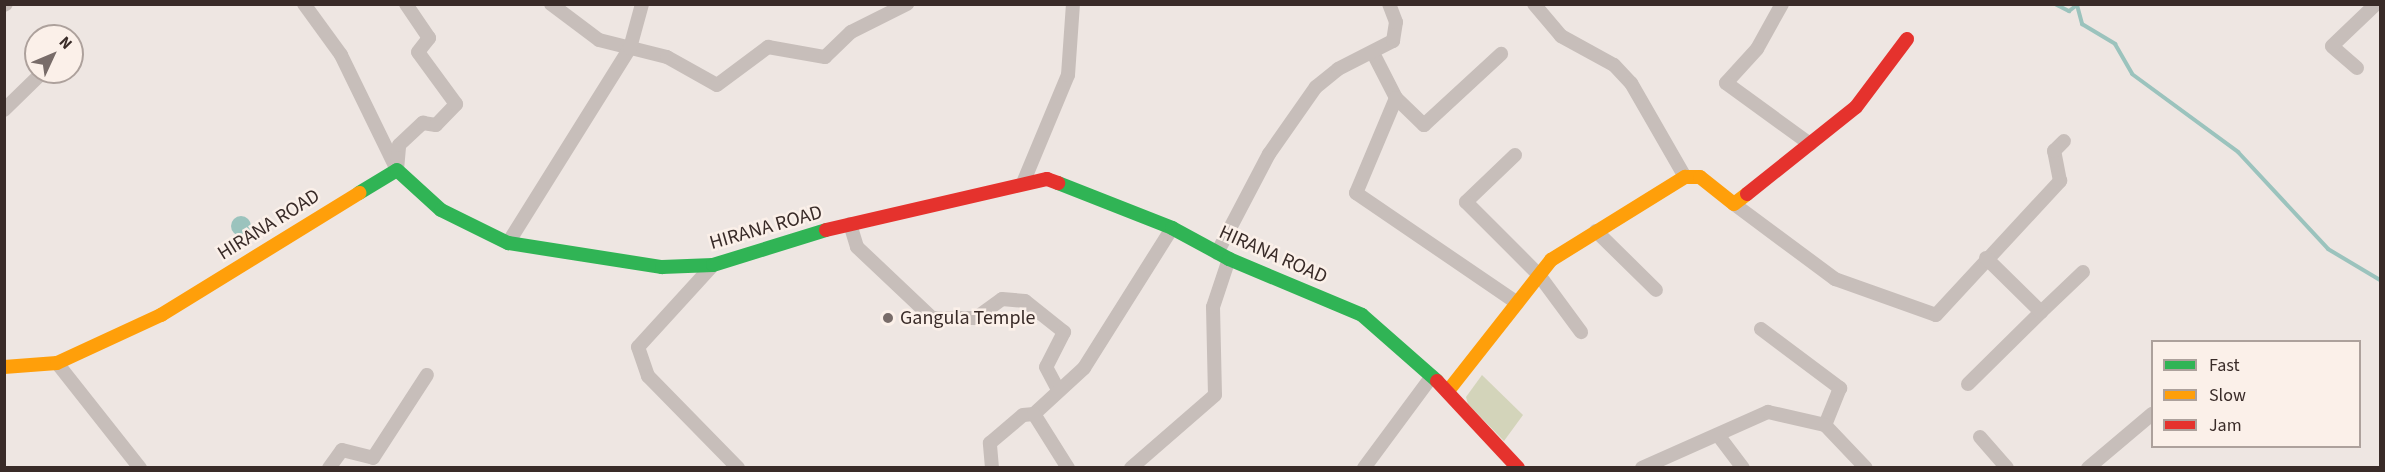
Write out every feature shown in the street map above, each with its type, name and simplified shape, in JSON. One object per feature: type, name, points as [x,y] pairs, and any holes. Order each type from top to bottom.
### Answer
[{"type":"street","points":[[304,4],[341,55],[397,170]]},
{"type":"street","points":[[397,170],[399,145],[423,123],[436,125],[456,104],[418,52],[429,38],[405,4]]},
{"type":"street","points":[[552,4],[599,40],[667,57],[717,85],[768,47],[825,57],[851,32],[907,4]]},
{"type":"street","points":[[508,243],[630,48],[642,4]]},
{"type":"street","points":[[1023,183],[1068,75],[1073,4]]},
{"type":"street","points":[[1131,468],[1215,395],[1213,307],[1223,256],[1269,154],[1316,87],[1393,41],[1396,22],[1389,4]]},
{"type":"street","points":[[1534,4],[1561,36],[1614,65],[1631,83],[1685,177]]},
{"type":"street","points":[[1782,4],[1757,49],[1726,83],[1809,144]]},
{"type":"street","points":[[2357,68],[2332,46],[2376,4]]},
{"type":"street","points":[[1734,204],[1856,107],[1907,39]]},
{"type":"street","points":[[1373,53],[1396,98],[1424,125],[1501,54]]},
{"type":"street","points":[[4,110],[31,84]]},
{"type":"street","points":[[1396,98],[1356,193],[1517,303]]},
{"type":"street","points":[[1448,391],[1551,260],[1685,177],[1700,177],[1835,279],[1936,315],[1986,258],[2060,181],[2054,151],[2064,141]]},
{"type":"street","points":[[1515,155],[1466,202],[1539,275],[1581,332]]},
{"type":"street","name":"HIRANA ROAD","points":[[4,367],[57,363],[161,315],[397,170],[441,210],[508,243],[663,267],[713,265],[850,224],[1047,179],[1172,228],[1223,256],[1362,315],[1448,391],[1518,468]]},
{"type":"street","points":[[850,224],[857,247],[932,318],[975,318],[1002,299],[1025,301],[1064,332],[1046,367],[1059,391]]},
{"type":"street","points":[[992,468],[990,443],[1023,415],[1034,414],[1084,368],[1172,228]]},
{"type":"street","points":[[1596,231],[1656,290]]},
{"type":"street","points":[[1986,258],[2041,312]]},
{"type":"street","points":[[713,265],[638,347],[648,376],[738,468]]},
{"type":"street","points":[[1968,384],[2083,272]]},
{"type":"street","points":[[1761,329],[1840,388],[1825,425]]},
{"type":"street","points":[[57,363],[140,468]]},
{"type":"street","points":[[329,468],[342,450],[372,458],[427,375]]},
{"type":"street","points":[[1364,468],[1432,376]]},
{"type":"street","points":[[1642,468],[1768,412],[1825,425],[1866,468]]},
{"type":"street","points":[[1034,414],[1068,468]]},
{"type":"street","points":[[2088,468],[2151,415]]},
{"type":"street","points":[[1718,435],[1743,468]]},
{"type":"street","points":[[1980,437],[2007,468]]},
{"type":"green space","points":[[1482,375],[1523,415],[1504,441],[1468,404],[1466,397]]},
{"type":"water","points":[[241,216],[248,219],[251,226],[248,233],[241,236],[234,233],[231,226],[234,219]]},
{"type":"waterway","points":[[2055,4],[2069,11],[2077,5],[2082,24],[2115,44],[2132,74],[2238,152],[2328,249],[2380,280]]},
{"type":"traffic: fast","points":[[359,193],[397,170],[441,210],[508,243],[662,267],[713,265],[826,230]]},
{"type":"traffic: fast","points":[[1058,183],[1172,228],[1229,259],[1362,315],[1437,381]]},
{"type":"traffic: slow","points":[[1448,391],[1551,260],[1685,177],[1700,177],[1734,204],[1747,194]]},
{"type":"traffic: slow","points":[[4,367],[57,363],[161,315],[359,193]]},
{"type":"traffic: jam","points":[[1747,194],[1856,107],[1907,39]]},
{"type":"traffic: jam","points":[[826,230],[1047,179],[1058,183]]},
{"type":"traffic: jam","points":[[1437,381],[1518,468]]},
{"type":"place","name":"Gangula Temple","points":[[888,318]]}]
